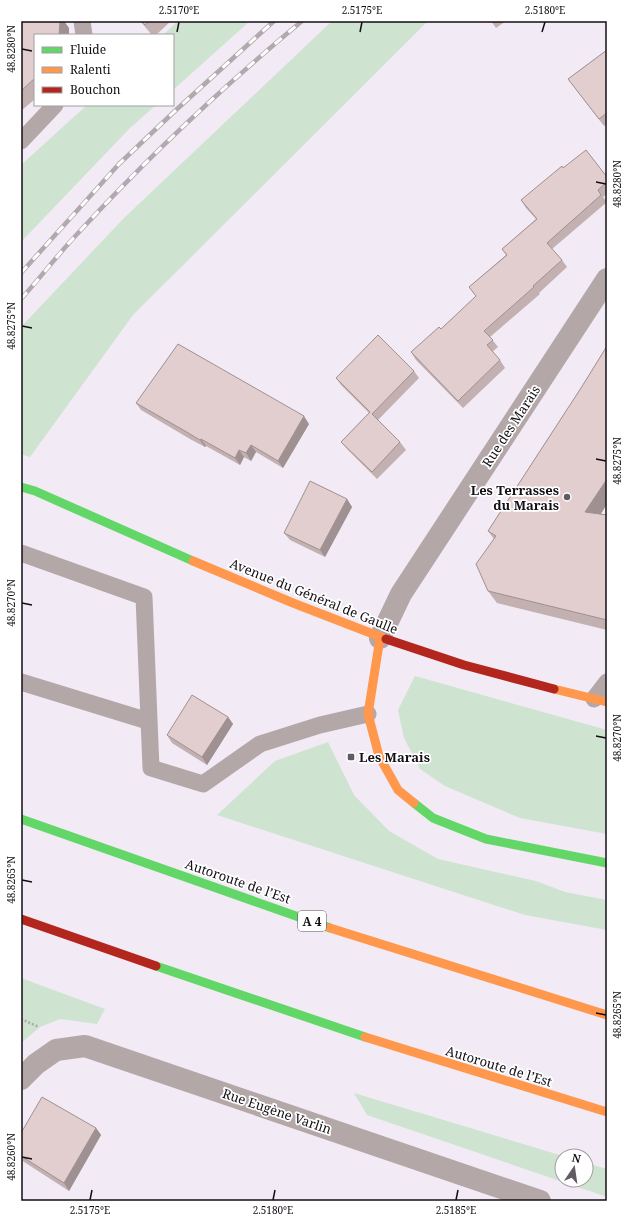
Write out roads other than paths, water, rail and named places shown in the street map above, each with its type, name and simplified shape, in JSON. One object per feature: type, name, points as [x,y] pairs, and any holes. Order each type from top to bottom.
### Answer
[{"type":"main road","name":"Avenue du Général de Gaulle","points":[[21,487],[35,491],[279,598],[380,638],[458,664],[601,700]]},
{"type":"main road","points":[[380,638],[368,714],[379,756],[398,790],[433,818],[486,839],[607,863]]},
{"type":"main road","name":"Autoroute de l’Est","points":[[21,819],[337,930],[607,1015]]},
{"type":"main road","name":"Autoroute de l’Est","points":[[21,919],[309,1019],[416,1054],[607,1112]]},
{"type":"street","name":"Rue des Marais","points":[[380,638],[401,594],[607,279]]},
{"type":"street","name":"Rue Eugène Varlin","points":[[21,1079],[36,1064],[56,1050],[85,1046],[540,1201]]},
{"type":"lane","points":[[82,21],[84,34]]},
{"type":"lane","points":[[21,142],[54,106]]},
{"type":"lane","points":[[21,553],[144,598],[151,768],[203,784],[260,744],[320,725],[368,714]]},
{"type":"lane","points":[[21,682],[148,721]]},
{"type":"lane","points":[[601,700],[607,682]]},
{"type":"railway","points":[[21,273],[119,164],[274,21]]},
{"type":"railway","points":[[21,299],[72,239],[160,149],[244,70],[302,21]]},
{"type":"place","name":"Les Terrasses du Marais","points":[[567,497]]},
{"type":"place","name":"Les Marais","points":[[351,757]]}]
